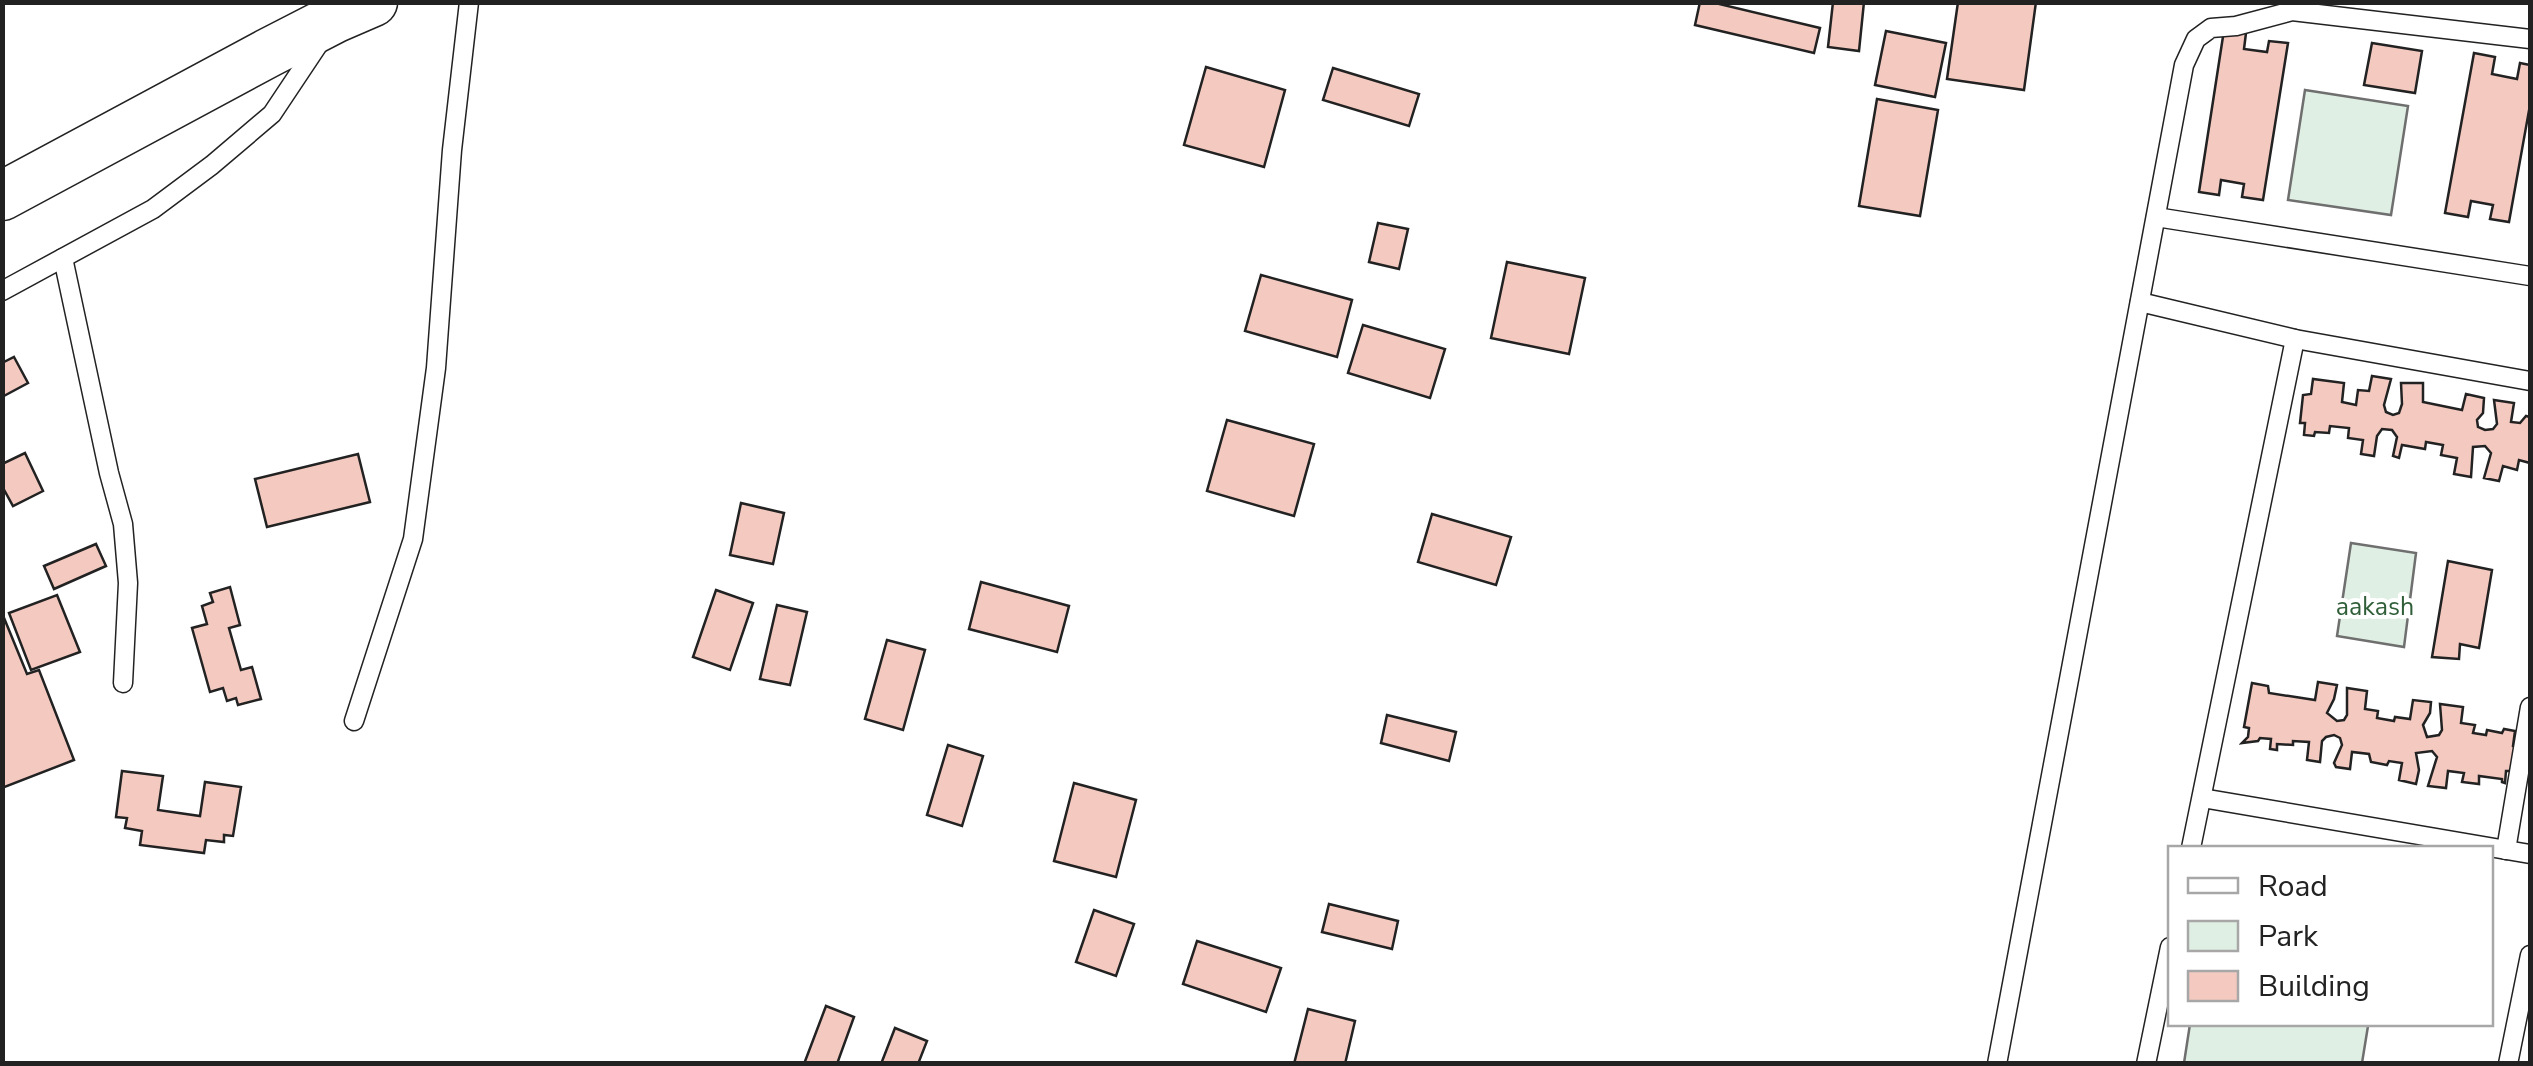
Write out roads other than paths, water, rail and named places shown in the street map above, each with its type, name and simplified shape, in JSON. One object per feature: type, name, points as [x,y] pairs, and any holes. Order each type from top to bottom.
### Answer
[{"type":"street","points":[[2,196],[355,10]]},
{"type":"lane","points":[[354,721],[413,539],[436,368],[452,150],[469,2]]},
{"type":"lane","points":[[2,291],[153,208],[212,165],[272,114],[355,10]]},
{"type":"lane","points":[[1997,1064],[2184,65],[2196,39],[2211,28],[2236,26],[2292,11],[2530,39]]},
{"type":"lane","points":[[2156,217],[2530,276]]},
{"type":"lane","points":[[63,258],[123,524],[128,584],[123,683]]},
{"type":"lane","points":[[2140,302],[2295,339],[2530,380]]},
{"type":"lane","points":[[2191,846],[2295,339]]},
{"type":"lane","points":[[2506,850],[2530,708]]},
{"type":"lane","points":[[2202,798],[2483,846]]},
{"type":"lane","points":[[2493,848],[2530,854]]},
{"type":"lane","points":[[2508,1064],[2530,955]]},
{"type":"lane","points":[[2146,1064],[2168,956]]},
{"type":"park label","name":"aakash","points":[[2375,607]]}]
